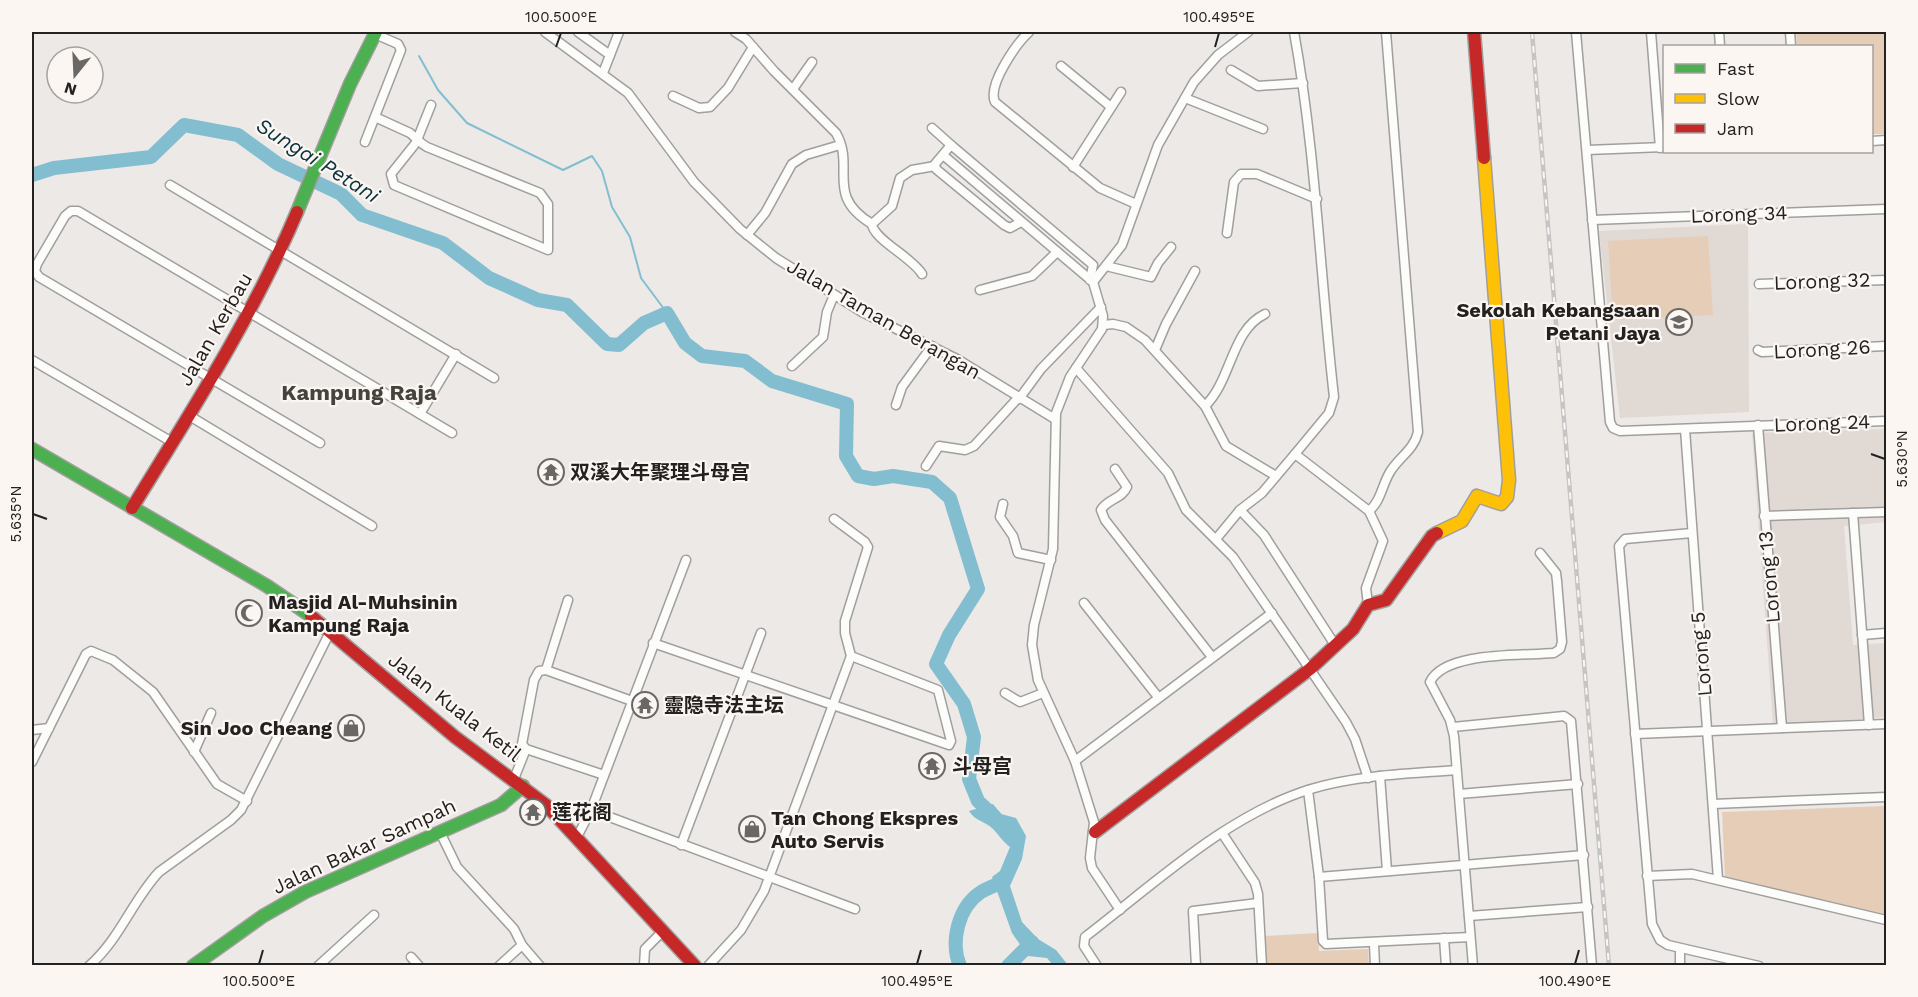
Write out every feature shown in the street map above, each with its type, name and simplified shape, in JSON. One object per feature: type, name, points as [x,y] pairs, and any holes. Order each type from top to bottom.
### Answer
[{"type":"street","name":"Jalan Taman Berangan","points":[[545,32],[603,73],[637,102],[688,174],[747,235],[785,264],[834,295],[932,346],[1055,419]]},
{"type":"street","points":[[578,32],[610,55]]},
{"type":"street","points":[[603,73],[619,32]]},
{"type":"street","points":[[735,32],[753,47],[836,133],[840,144],[846,196],[858,216],[872,224],[875,232],[912,261],[922,274]]},
{"type":"street","points":[[1015,32],[1019,41]]},
{"type":"street","points":[[1029,32],[1010,54],[992,96],[995,102],[1100,188],[1136,204]]},
{"type":"street","points":[[1092,281],[1122,245],[1158,145],[1202,70],[1248,32]]},
{"type":"street","points":[[1216,539],[1240,510],[1262,493],[1329,413],[1334,397],[1317,199],[1303,83],[1294,32]]},
{"type":"street","points":[[1369,511],[1377,501],[1394,466],[1412,446],[1418,432],[1386,32]]},
{"type":"street","points":[[1368,605],[1386,600],[1432,536],[1462,521],[1477,496],[1501,504],[1505,502],[1509,490],[1474,32]]},
{"type":"street","name":"Lorong 24","points":[[1576,32],[1610,422],[1613,428],[1620,430],[1685,429],[1887,421]]},
{"type":"street","points":[[1587,150],[1662,147],[1651,32]]},
{"type":"street","points":[[365,142],[401,50],[398,44],[376,33]]},
{"type":"street","name":"Jalan Kerbau","points":[[132,508],[249,312],[281,250],[352,82],[376,33]]},
{"type":"street","points":[[673,96],[699,108],[710,107],[728,88],[753,47]]},
{"type":"street","points":[[793,89],[812,62]]},
{"type":"street","points":[[1061,66],[1111,107]]},
{"type":"street","points":[[1231,70],[1258,86],[1303,83]]},
{"type":"street","points":[[1073,167],[1121,92]]},
{"type":"street","points":[[1185,98],[1263,129]]},
{"type":"street","points":[[375,117],[404,129],[417,140],[427,147],[540,193],[548,204],[548,250],[394,185],[391,174],[417,140],[431,105]]},
{"type":"street","points":[[932,128],[1093,265],[1092,281],[1101,307],[1104,325],[1062,392],[1055,419],[1051,560],[1034,624],[1032,645],[1033,661],[1043,693],[1075,761],[1094,822],[1095,832],[1090,858],[1092,868],[1120,910]]},
{"type":"street","points":[[747,235],[765,213],[792,164],[806,155],[840,144]]},
{"type":"street","points":[[872,224],[895,201],[896,185],[900,178],[912,170],[935,166],[951,145]]},
{"type":"street","points":[[943,154],[1092,281]]},
{"type":"street","points":[[935,166],[1004,225],[1010,228],[1021,222]]},
{"type":"street","points":[[1227,233],[1234,182],[1241,174],[1257,174],[1317,199]]},
{"type":"street","points":[[170,185],[494,378]]},
{"type":"street","name":"Lorong 34","points":[[1592,220],[1887,209]]},
{"type":"street","points":[[320,443],[39,277],[35,271],[37,264],[65,216],[71,211],[78,212],[452,434]]},
{"type":"street","points":[[1106,266],[1151,278],[1158,263],[1171,247]]},
{"type":"street","points":[[980,290],[1032,276],[1057,252]]},
{"type":"street","points":[[1155,350],[1195,271]]},
{"type":"street","name":"Lorong 32","points":[[1759,284],[1887,280]]},
{"type":"street","points":[[792,366],[823,337],[827,312],[834,295]]},
{"type":"street","points":[[926,466],[939,446],[965,450],[974,446],[1018,399],[1041,369],[1101,307]]},
{"type":"street","points":[[1204,406],[1222,386],[1245,330],[1252,322],[1265,314]]},
{"type":"street","points":[[1104,325],[1113,324],[1126,327],[1155,350],[1204,406],[1226,446],[1276,476]]},
{"type":"street","points":[[896,405],[902,387],[932,346]]},
{"type":"street","name":"Lorong 26","points":[[1758,350],[1762,352],[1887,346]]},
{"type":"street","points":[[420,414],[456,354]]},
{"type":"street","points":[[32,360],[172,442]]},
{"type":"street","points":[[1076,368],[1168,473],[1186,510],[1239,564],[1355,739],[1368,778]]},
{"type":"street","points":[[188,415],[372,526]]},
{"type":"street","name":"Lorong 13","points":[[1758,425],[1782,729]]},
{"type":"street","name":"Lorong 5","points":[[1685,429],[1718,879]]},
{"type":"street","name":"Jalan Kuala Ketil","points":[[32,449],[286,598],[331,630],[455,737],[519,782],[577,837],[695,966]]},
{"type":"street","points":[[1095,832],[1310,669],[1353,629],[1368,605],[1366,588],[1383,541],[1369,511],[1294,454]]},
{"type":"street","points":[[1114,469],[1127,487],[1123,494],[1103,506],[1102,515],[1212,657]]},
{"type":"street","points":[[1003,504],[1000,517],[1013,536],[1018,553],[1051,560]]},
{"type":"street","points":[[1240,510],[1264,535],[1335,645]]},
{"type":"street","points":[[1764,516],[1887,512]]},
{"type":"street","points":[[1853,513],[1869,724]]},
{"type":"street","points":[[708,966],[741,930],[770,878],[851,656],[845,633],[845,621],[868,547],[865,542],[834,519]]},
{"type":"street","points":[[1692,533],[1620,542],[1647,876],[1654,933],[1668,945],[1680,949],[1759,966]]},
{"type":"street","points":[[1473,966],[1453,727],[1430,687],[1432,677],[1443,668],[1458,661],[1554,653],[1561,646],[1556,573],[1540,553]]},
{"type":"street","points":[[577,837],[591,810],[653,643],[687,560]]},
{"type":"street","points":[[546,670],[568,600]]},
{"type":"street","points":[[1084,603],[1158,697]]},
{"type":"street","points":[[1075,761],[1272,613]]},
{"type":"street","points":[[89,966],[115,938],[159,872],[231,820],[247,801],[331,630]]},
{"type":"street","points":[[681,845],[761,633]]},
{"type":"street","points":[[1862,635],[1887,633]]},
{"type":"street","points":[[653,643],[943,745],[950,744],[938,690],[851,656]]},
{"type":"street","points":[[32,762],[68,685],[86,654],[91,651],[113,660],[153,692],[217,784],[247,801]]},
{"type":"street","points":[[519,782],[526,749],[521,739],[534,680],[539,671],[546,670],[632,701]]},
{"type":"street","points":[[1005,693],[1020,702],[1043,693]]},
{"type":"street","points":[[195,752],[212,713]]},
{"type":"street","points":[[1453,727],[1569,717],[1578,784],[1592,966]]},
{"type":"street","points":[[1635,734],[1887,724]]},
{"type":"street","points":[[32,730],[49,728]]},
{"type":"street","points":[[526,749],[603,775]]},
{"type":"street","points":[[1096,966],[1083,941],[1120,910],[1222,834],[1258,812],[1308,790],[1380,776],[1456,770]]},
{"type":"street","points":[[1380,776],[1387,872]]},
{"type":"street","name":"Jalan Bakar Sampah","points":[[193,965],[263,916],[305,892],[501,805],[519,782]]},
{"type":"street","points":[[1459,794],[1578,784]]},
{"type":"street","points":[[1308,790],[1326,944],[1374,944],[1470,937]]},
{"type":"street","points":[[1713,804],[1887,797]]},
{"type":"street","points":[[591,810],[855,909]]},
{"type":"street","points":[[440,832],[457,867],[514,929],[522,945],[540,966]]},
{"type":"street","points":[[1222,834],[1254,883],[1258,903],[1262,966]]},
{"type":"street","points":[[1319,877],[1584,855]]},
{"type":"street","points":[[1647,876],[1685,873],[1718,879],[1887,920]]},
{"type":"street","points":[[1196,966],[1193,911],[1258,903]]},
{"type":"street","points":[[1469,916],[1588,907]]},
{"type":"street","points":[[318,966],[374,915]]},
{"type":"street","points":[[644,966],[645,949],[663,930]]},
{"type":"street","points":[[1444,938],[1446,966]]},
{"type":"street","points":[[1374,944],[1375,966]]},
{"type":"street","points":[[499,966],[522,945]]},
{"type":"street","points":[[1680,949],[1680,966]]},
{"type":"street","points":[[99,957],[106,966]]},
{"type":"street","points":[[411,957],[419,966]]},
{"type":"shaded area","points":[[1796,32],[1886,32],[1886,134],[1873,134],[1873,45],[1797,45]]},
{"type":"shaded area","name":"Sekolah Kebangsaan Petani Jaya","points":[[1748,224],[1749,412],[1620,418],[1599,231]]},
{"type":"shaded area","points":[[1708,236],[1713,315],[1613,320],[1608,241]]},
{"type":"shaded area","points":[[1886,429],[1886,522],[1844,526],[1853,645],[1886,643],[1886,717],[1773,725],[1752,433]]},
{"type":"shaded area","points":[[1886,806],[1886,915],[1725,877],[1722,812]]},
{"type":"shaded area","points":[[1318,933],[1319,951],[1368,949],[1369,965],[1266,965],[1264,936]]},
{"type":"water","points":[[993,804],[1001,814],[1016,818],[1026,836],[1022,859],[1010,886],[1022,922],[1038,939],[1056,950],[1068,965],[1053,965],[1047,958],[1028,956],[1012,933],[992,877],[1000,871],[1010,847],[993,829],[969,811]]},
{"type":"waterway","points":[[419,56],[438,90],[467,123],[563,170],[592,156],[602,171],[612,207],[630,237],[641,278],[667,313]]},
{"type":"waterway","name":"Sungai Petani","points":[[32,175],[54,168],[151,157],[184,125],[238,135],[278,164],[341,194],[362,215],[443,243],[489,278],[538,300],[567,305],[607,344],[619,345],[644,323],[667,313],[685,343],[702,356],[745,361],[772,381],[847,404],[846,456],[858,476],[874,479],[893,476],[932,482],[950,498],[978,589],[949,635],[936,664],[964,704],[974,737],[969,779],[978,801],[996,818]]},
{"type":"waterway","name":"Sungai Petani","points":[[960,966],[956,936],[962,916],[973,899],[981,892],[1003,882]]},
{"type":"waterway","name":"Sungai Petani","points":[[1008,966],[1032,942]]},
{"type":"railway","points":[[1532,32],[1609,966]]},
{"type":"traffic: fast","points":[[297,212],[350,84],[376,32]]},
{"type":"traffic: fast","points":[[32,449],[267,586],[311,616]]},
{"type":"traffic: fast","points":[[193,966],[263,916],[305,892],[501,805],[523,786]]},
{"type":"traffic: slow","points":[[1437,533],[1462,521],[1477,496],[1501,504],[1507,497],[1509,480],[1484,158]]},
{"type":"traffic: jam","points":[[1474,32],[1484,158]]},
{"type":"traffic: jam","points":[[132,508],[199,400],[241,326],[280,251],[297,212]]},
{"type":"traffic: jam","points":[[1095,832],[1310,669],[1353,629],[1368,605],[1386,600],[1432,536],[1437,533]]},
{"type":"traffic: jam","points":[[311,616],[455,737],[546,805],[695,966]]},
{"type":"place","name":"Sekolah Kebangsaan Petani Jaya","points":[[1679,322]]},
{"type":"place","name":"双溪大年聚理斗母宫","points":[[551,472]]},
{"type":"place","name":"Masjid Al-Muhsinin Kampung Raja","points":[[249,613]]},
{"type":"place","name":"靈隐寺法主坛","points":[[645,705]]},
{"type":"place","name":"Sin Joo Cheang","points":[[351,728]]},
{"type":"place","name":"斗母宫","points":[[932,766]]},
{"type":"place","name":"莲花阁","points":[[533,812]]},
{"type":"place","name":"Tan Chong Ekspres Auto Servis","points":[[752,829]]},
{"type":"district","name":"Kampung Raja","points":[[359,392]]}]
